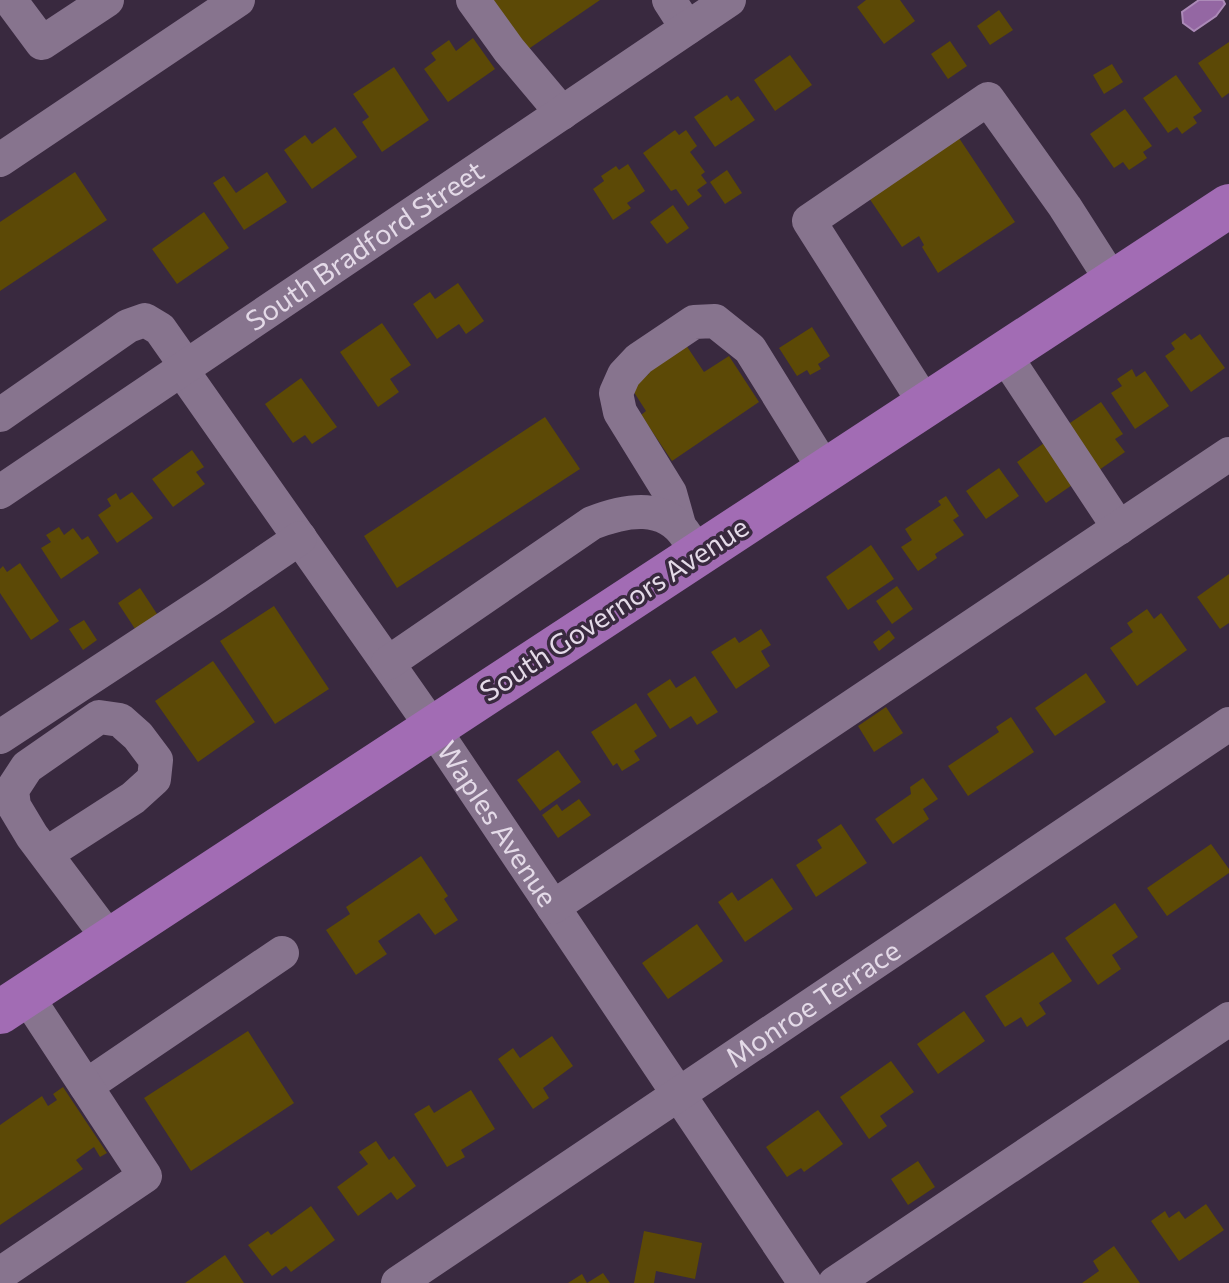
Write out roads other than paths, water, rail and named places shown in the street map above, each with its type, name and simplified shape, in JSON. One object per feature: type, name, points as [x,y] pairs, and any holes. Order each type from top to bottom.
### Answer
[{"type":"main road","name":"South Governors Avenue","points":[[13,1003],[433,728],[688,540],[825,470],[1229,206]]},
{"type":"street","points":[[10,0],[42,43],[107,0]]},
{"type":"street","points":[[0,160],[238,0]]},
{"type":"street","points":[[473,0],[509,50],[562,113]]},
{"type":"street","name":"South Bradford Street","points":[[3,484],[184,368],[562,113],[678,14],[729,0]]},
{"type":"street","points":[[926,405],[809,221],[988,99],[1065,207],[1113,282]]},
{"type":"street","name":"Waples Avenue","points":[[0,415],[128,326],[145,320],[160,329],[300,538],[433,728],[805,1283]]},
{"type":"street","points":[[688,540],[670,493],[620,412],[616,393],[624,375],[639,359],[694,322],[715,321],[750,349],[825,470]]},
{"type":"street","points":[[1004,354],[1119,528]]},
{"type":"street","points":[[553,907],[1229,454]]},
{"type":"street","points":[[388,663],[592,523],[614,514],[655,512],[688,540]]},
{"type":"street","points":[[0,737],[300,538]]},
{"type":"street","name":"Monroe Terrace","points":[[398,1283],[1229,724]]},
{"type":"street","points":[[46,854],[110,940]]},
{"type":"street","points":[[86,1086],[282,953]]},
{"type":"street","points":[[0,1274],[145,1176],[86,1086],[13,1003]]},
{"type":"street","points":[[835,1283],[1229,1019]]}]
